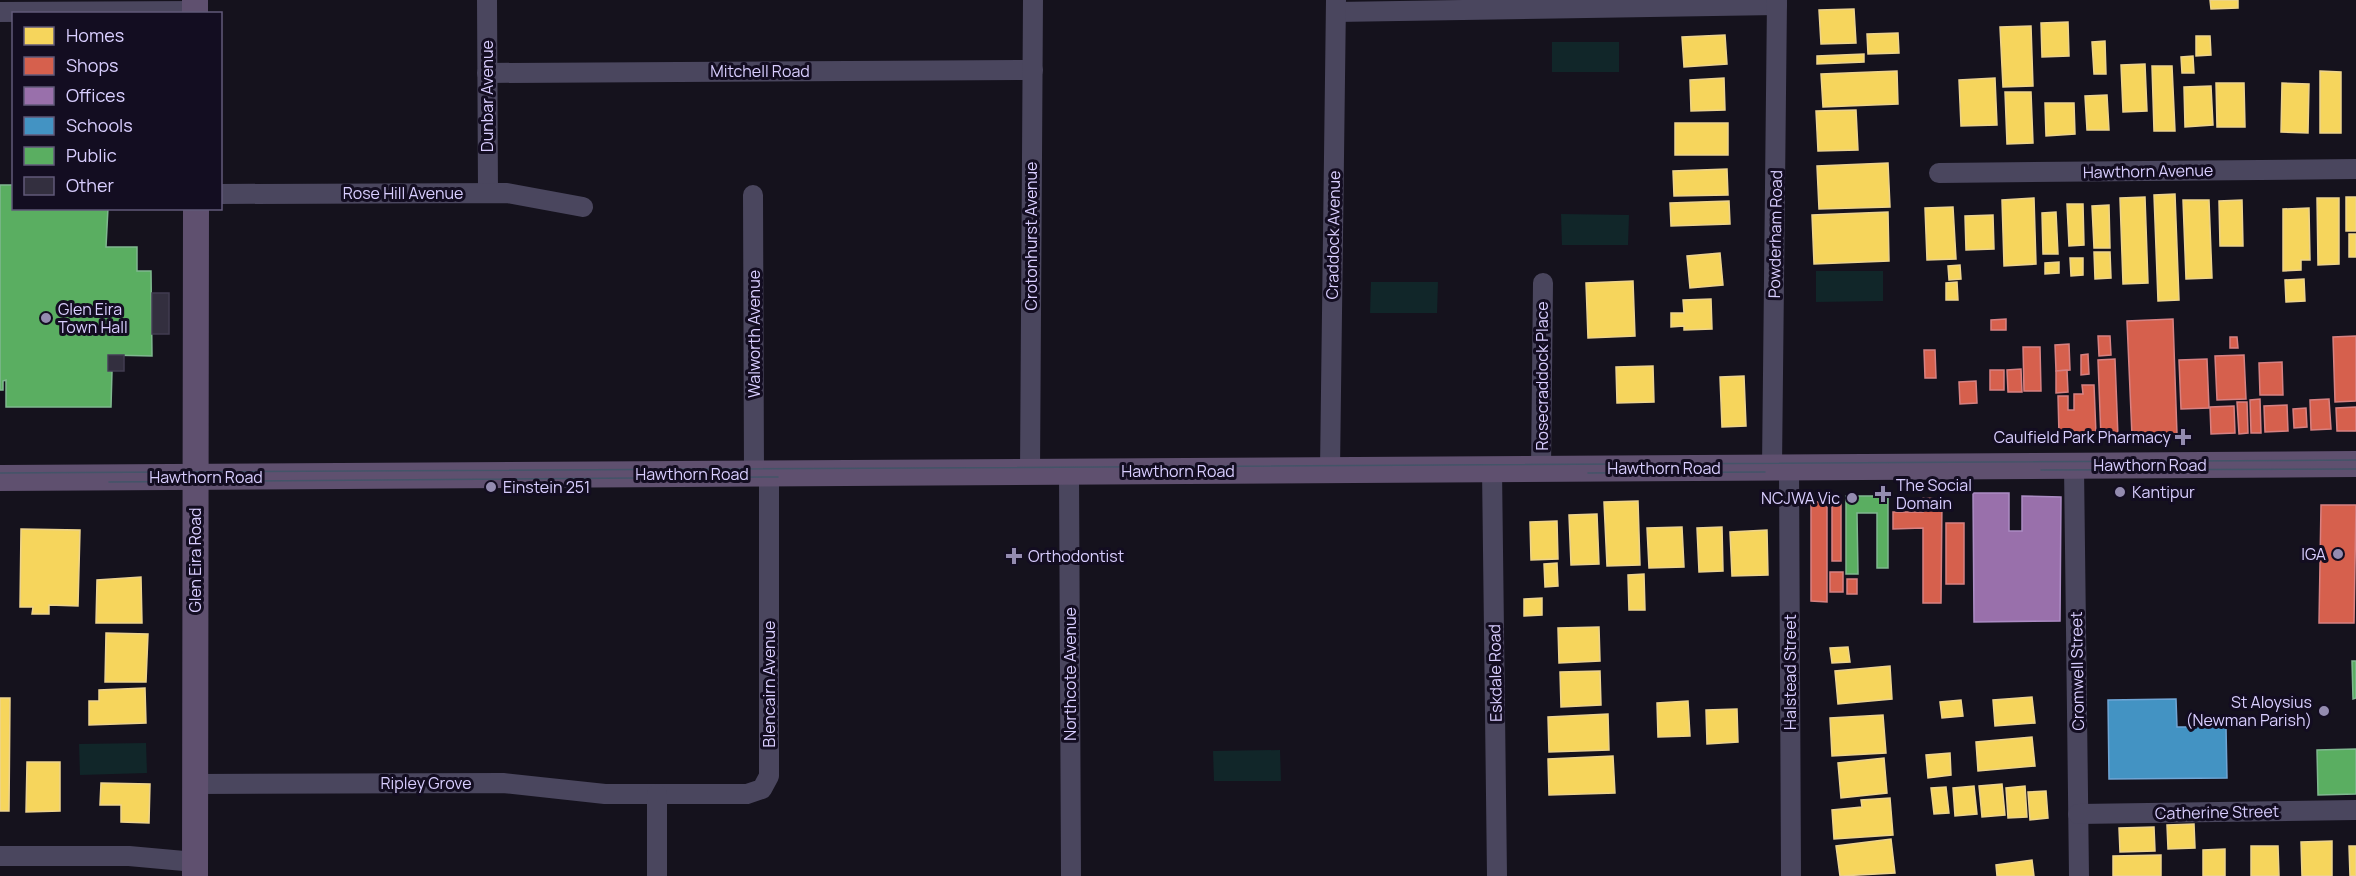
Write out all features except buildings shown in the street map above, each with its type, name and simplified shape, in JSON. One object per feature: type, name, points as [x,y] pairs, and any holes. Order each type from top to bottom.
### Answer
[{"type":"main road","name":"Glen Eira Road","points":[[195,862],[196,210]]},
{"type":"main road","name":"Hawthorn Road","points":[[0,478],[2356,464]]},
{"type":"street","name":"Dunbar Avenue","points":[[487,0],[488,193]]},
{"type":"street","name":"Crotonhurst Avenue","points":[[1030,472],[1032,0]]},
{"type":"street","points":[[1336,6],[1777,2]]},
{"type":"street","name":"Powderham Road","points":[[1777,2],[1781,468]]},
{"type":"street","name":"Craddock Avenue","points":[[1330,470],[1336,6]]},
{"type":"street","points":[[0,12],[195,8]]},
{"type":"street","name":"Mitchell Road","points":[[487,73],[1032,70]]},
{"type":"street","name":"Hawthorn Avenue","points":[[1939,173],[2356,169]]},
{"type":"street","name":"Rose Hill Avenue","points":[[222,194],[488,193],[523,195],[583,207]]},
{"type":"street","name":"Walworth Avenue","points":[[753,195],[761,473]]},
{"type":"street","name":"Rosecraddock Place","points":[[1541,469],[1542,283]]},
{"type":"street","name":"Cromwell Street","points":[[2074,466],[2079,876]]},
{"type":"street","name":"Halstead Street","points":[[1781,468],[1791,876]]},
{"type":"street","name":"Eskdale Road","points":[[1492,469],[1497,876]]},
{"type":"street","name":"Northcote Avenue","points":[[1069,471],[1071,876]]},
{"type":"street","name":"Blencairn Avenue","points":[[657,794],[747,794],[762,789],[769,776],[761,473]]},
{"type":"street","name":"Ripley Grove","points":[[195,784],[503,783],[605,794],[657,794]]},
{"type":"street","points":[[657,794],[657,876]]},
{"type":"street","name":"Catherine Street","points":[[2078,814],[2356,810]]},
{"type":"street","points":[[0,856],[129,856],[195,862]]},
{"type":"green space","points":[[1552,42],[1619,42],[1619,72],[1552,72]]},
{"type":"green space","points":[[1561,214],[1629,215],[1628,245],[1562,245]]},
{"type":"green space","points":[[1816,271],[1883,271],[1883,301],[1816,302]]},
{"type":"green space","points":[[1371,282],[1438,282],[1437,313],[1370,313]]},
{"type":"green space","points":[[146,743],[147,773],[80,775],[79,744]]},
{"type":"green space","points":[[1280,750],[1281,781],[1214,781],[1213,751]]},
{"type":"tram line","points":[[0,473],[2356,460]]},
{"type":"tram line","points":[[2041,470],[2356,469]]},
{"type":"tram line","points":[[1588,473],[1765,472]]},
{"type":"tram line","points":[[109,482],[778,477]]},
{"type":"place","name":"Glen Eira Town Hall","points":[[46,318]]},
{"type":"place","name":"Caulfield Park Pharmacy","points":[[2183,437]]},
{"type":"place","name":"Einstein 251","points":[[491,487]]},
{"type":"place","name":"Kantipur","points":[[2120,492]]},
{"type":"place","name":"The Social Domain","points":[[1883,494]]},
{"type":"place","name":"NCJWA Vic","points":[[1852,498]]},
{"type":"place","name":"IGA","points":[[2338,554]]},
{"type":"place","name":"Orthodontist","points":[[1014,556]]},
{"type":"place","name":"St Aloysius (Newman Parish)","points":[[2324,711]]}]
